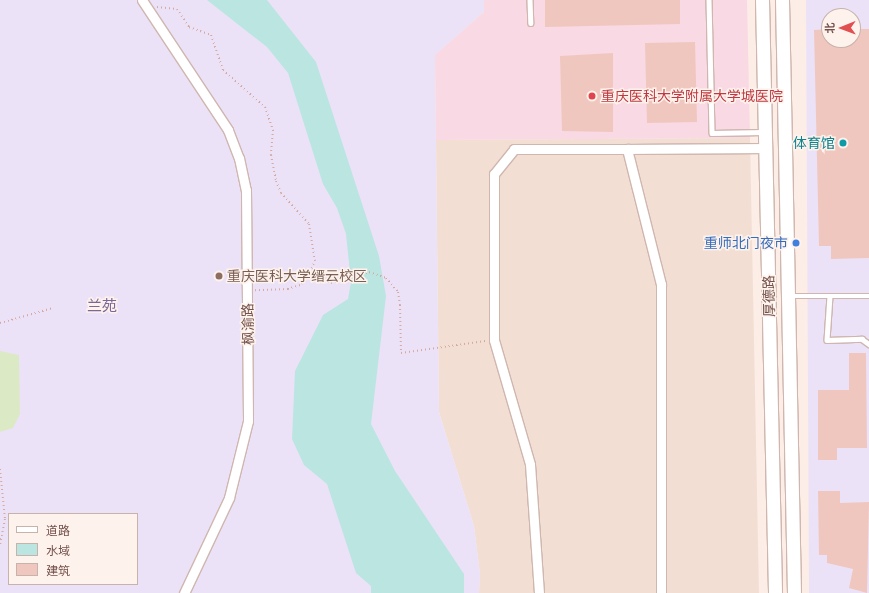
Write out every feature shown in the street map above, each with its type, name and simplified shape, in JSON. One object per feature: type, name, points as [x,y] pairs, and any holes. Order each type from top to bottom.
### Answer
[{"type":"main road","name":"厚德路","points":[[762,0],[775,593]]},
{"type":"main road","name":"厚德路","points":[[782,0],[794,593]]},
{"type":"street","name":"枫渝路","points":[[145,3],[228,130],[239,158],[246,190],[249,385],[241,458],[229,498],[184,593]]},
{"type":"street","points":[[539,593],[530,464],[494,340],[494,174],[514,150],[766,148]]},
{"type":"street","points":[[627,149],[661,284],[661,593]]},
{"type":"lane","points":[[530,0],[531,23]]},
{"type":"lane","points":[[710,0],[712,133],[766,132]]},
{"type":"lane","points":[[787,296],[869,296]]},
{"type":"lane","points":[[830,296],[827,340],[862,339],[869,344]]},
{"type":"path","points":[[145,3],[176,9],[189,27],[211,35],[223,70],[265,107],[272,130],[271,155],[276,181],[281,193],[309,224],[315,260],[309,275],[300,286],[288,289],[248,290]]},
{"type":"path","points":[[309,275],[331,283],[369,272],[386,278],[398,292],[400,304],[401,353],[494,340]]},
{"type":"path","points":[[0,323],[53,308]]},
{"type":"path","points":[[0,469],[5,519],[0,545]]},
{"type":"shaded area","name":"重庆医科大学缙云校区","points":[[0,0],[484,0],[484,12],[435,55],[439,412],[474,526],[480,574],[479,593],[0,593]]},
{"type":"shaded area","name":"重庆医科大学附属大学城医院","points":[[484,0],[747,0],[750,138],[436,140],[435,55],[484,12]]},
{"type":"shaded area","points":[[806,0],[869,0],[869,593],[809,593]]},
{"type":"shaded area","points":[[750,138],[759,593],[479,593],[480,574],[474,526],[439,412],[436,140]]},
{"type":"green space","points":[[0,351],[19,355],[20,414],[13,428],[0,432]]},
{"type":"water","points":[[207,0],[267,0],[316,62],[379,256],[386,296],[371,424],[395,471],[464,574],[464,593],[371,593],[371,586],[356,573],[327,484],[304,465],[292,439],[295,371],[323,315],[348,299],[351,282],[346,234],[337,208],[323,184],[288,73],[267,47]]},
{"type":"building","points":[[545,0],[680,0],[680,24],[545,27]]},
{"type":"building","name":"体育馆","points":[[861,29],[869,29],[869,258],[831,259],[831,246],[819,246],[814,30],[821,30],[821,48],[861,48]]},
{"type":"building","points":[[695,42],[697,122],[647,123],[645,43]]},
{"type":"building","points":[[613,53],[613,132],[562,131],[560,56]]},
{"type":"building","points":[[849,353],[866,353],[867,448],[837,448],[837,460],[818,460],[818,390],[849,390]]},
{"type":"building","points":[[818,491],[840,491],[840,503],[869,502],[867,593],[849,588],[853,569],[827,563],[827,555],[819,555]]},
{"type":"place","name":"重庆医科大学附属大学城医院","points":[[592,96]]},
{"type":"place","name":"体育馆","points":[[843,143]]},
{"type":"place","name":"重师北门夜市","points":[[796,243]]},
{"type":"place","name":"重庆医科大学缙云校区","points":[[219,276]]},
{"type":"district","name":"兰苑","points":[[102,306]]}]
